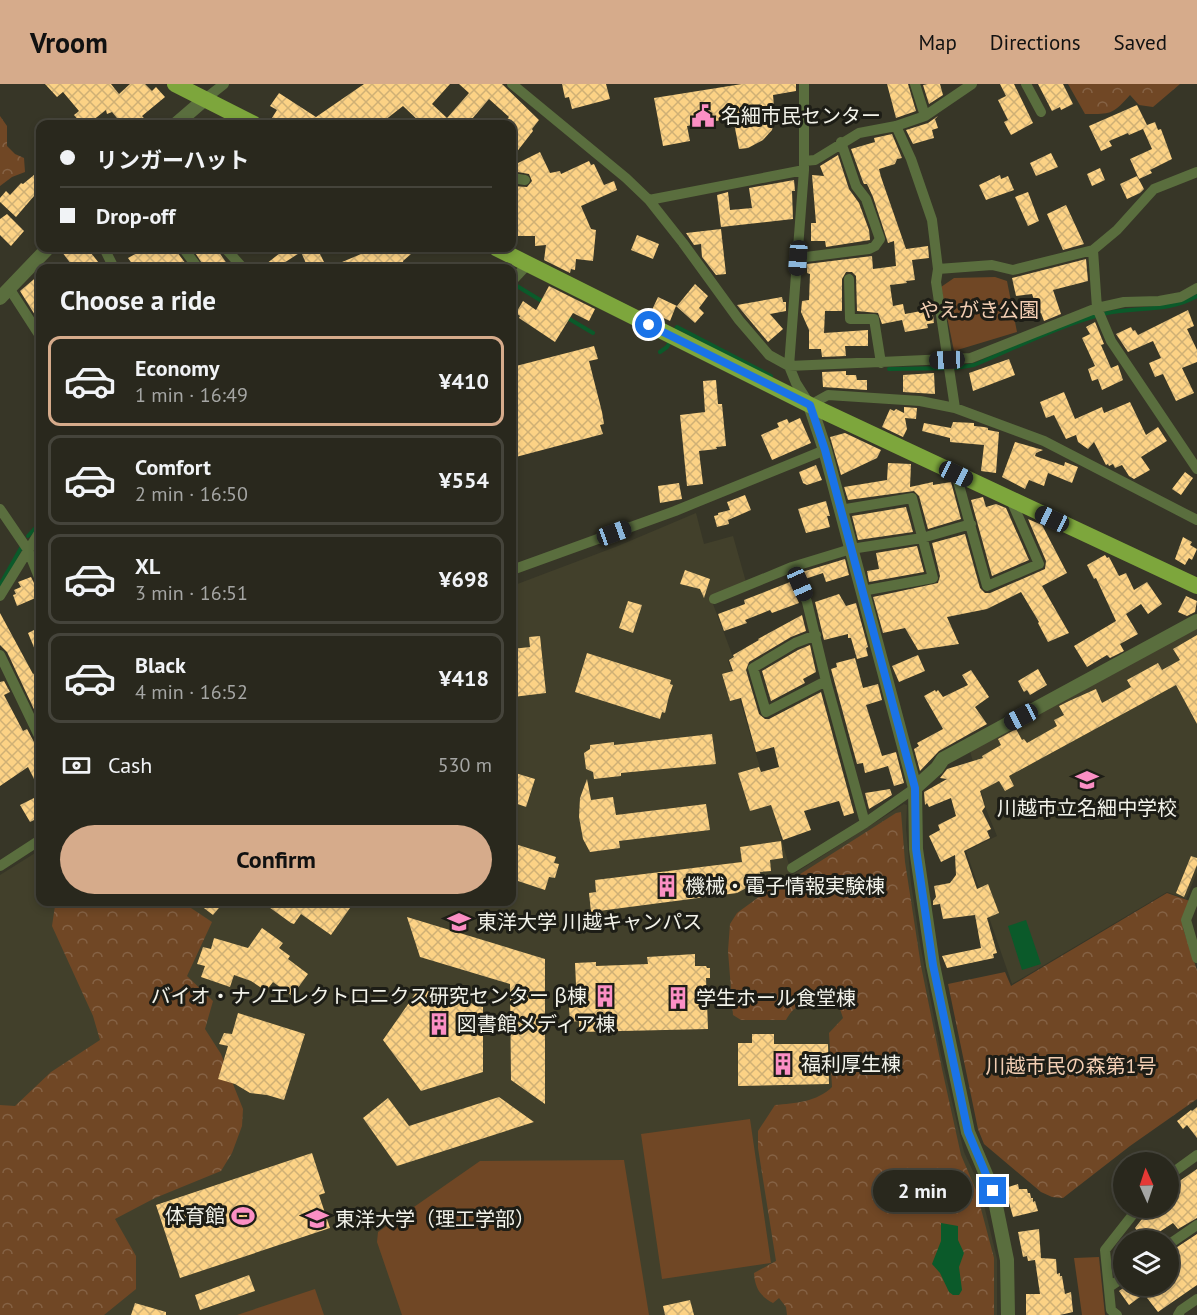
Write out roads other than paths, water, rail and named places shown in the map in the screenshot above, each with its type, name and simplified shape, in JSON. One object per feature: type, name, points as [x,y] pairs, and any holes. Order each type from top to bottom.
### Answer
[{"type":"main road","points":[[175,84],[246,120]]},
{"type":"main road","points":[[504,252],[810,405],[1197,586]]},
{"type":"street","points":[[181,120],[224,84]]},
{"type":"street","points":[[512,84],[626,177],[649,200],[739,320],[769,355],[789,366],[881,363],[949,366],[1097,308],[1124,302],[1159,301],[1181,297],[1197,288]]},
{"type":"street","points":[[804,84],[804,166],[789,366],[810,405],[825,450],[915,788],[916,849],[933,965],[968,1132],[993,1191],[1007,1260],[1008,1315]]},
{"type":"street","points":[[915,84],[925,116]]},
{"type":"street","points":[[649,200],[804,166],[859,133],[896,126],[925,116],[972,84]]},
{"type":"street","points":[[1026,84],[1041,112]]},
{"type":"street","points":[[896,126],[911,159],[932,220],[938,269],[936,282],[955,408]]},
{"type":"street","points":[[798,258],[869,249],[875,246],[880,239],[867,199],[856,186],[841,142]]},
{"type":"street","points":[[938,269],[992,265],[1012,270],[1093,250],[1117,230],[1154,189],[1197,172]]},
{"type":"street","points":[[516,179],[525,180]]},
{"type":"street","points":[[1093,250],[1097,308],[1111,340],[1197,469]]},
{"type":"street","points":[[36,331],[4,293],[44,252]]},
{"type":"street","points":[[229,252],[239,264]]},
{"type":"street","points":[[516,277],[528,264]]},
{"type":"street","points":[[849,279],[850,319],[874,319],[881,363]]},
{"type":"street","points":[[810,405],[828,395],[920,401],[955,408],[1044,441],[1197,520]]},
{"type":"street","points":[[516,569],[675,511],[825,450]]},
{"type":"street","points":[[956,474],[987,586],[1039,564],[1011,500]]},
{"type":"street","points":[[840,510],[912,498],[933,578],[862,591]]},
{"type":"street","points":[[0,509],[28,550],[36,570]]},
{"type":"street","points":[[714,599],[792,567],[851,549],[922,538],[971,524]]},
{"type":"street","points":[[0,596],[36,537]]},
{"type":"street","points":[[792,567],[807,602],[865,823]]},
{"type":"street","points":[[792,868],[865,823],[915,788],[937,768],[943,759],[1197,621]]},
{"type":"street","points":[[816,635],[795,643],[753,668],[766,712],[826,681]]},
{"type":"street","points":[[0,655],[36,730]]},
{"type":"street","points":[[0,866],[36,843]]},
{"type":"street","points":[[1197,892],[1186,920],[1197,958]]},
{"type":"street","points":[[1179,1168],[1197,1155]]},
{"type":"street","points":[[1117,1315],[1111,1310],[1105,1250],[1130,1218]]},
{"type":"street","points":[[1179,1237],[1197,1225]]},
{"type":"street","points":[[1109,1287],[1113,1284]]},
{"type":"street","points":[[1178,1315],[1181,1310],[1197,1299]]},
{"type":"waterway","points":[[517,286],[545,303]]},
{"type":"waterway","points":[[889,369],[955,368],[974,365],[1054,330],[1103,314],[1175,305],[1197,296]]},
{"type":"waterway","points":[[566,317],[593,333]]},
{"type":"waterway","points":[[674,333],[677,327],[771,376]]},
{"type":"waterway","points":[[660,352],[671,340]]},
{"type":"waterway","points":[[28,536],[36,527]]},
{"type":"waterway","points":[[0,585],[21,548]]},
{"type":"place","name":"名細市民センター","points":[[703,116]]},
{"type":"place","name":"川越市立名細中学校","points":[[1087,780]]},
{"type":"place","name":"機械・電子情報実験棟","points":[[667,886]]},
{"type":"place","name":"東洋大学 川越キャンパス","points":[[459,922]]},
{"type":"place","name":"バイオ・ナノエレクトロニクス研究センター β棟","points":[[605,996]]},
{"type":"place","name":"学生ホール食堂棟","points":[[678,998]]},
{"type":"place","name":"図書館メディア棟","points":[[439,1024]]},
{"type":"place","name":"福利厚生棟","points":[[783,1064]]},
{"type":"place","name":"体育館","points":[[243,1216]]},
{"type":"place","name":"東洋大学（理工学部）","points":[[317,1219]]},
{"type":"park label","name":"やえがき公園","points":[[979,310]]},
{"type":"park label","name":"川越市民の森第1号","points":[[1071,1066]]}]
